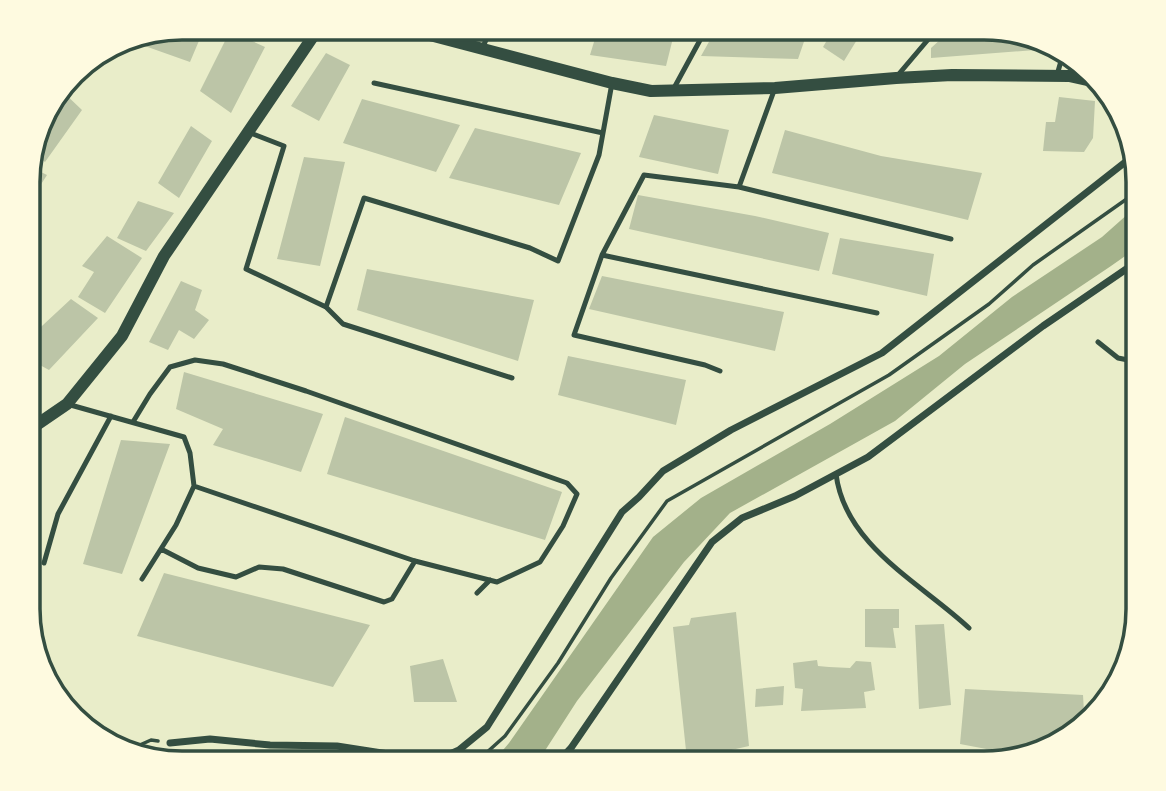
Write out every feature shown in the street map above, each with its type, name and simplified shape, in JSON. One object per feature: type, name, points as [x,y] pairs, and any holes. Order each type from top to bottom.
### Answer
[{"type":"street","points":[[40,422],[67,404],[121,336],[164,256],[310,41]]},
{"type":"street","points":[[451,41],[651,91],[775,88],[952,75],[1079,78]]},
{"type":"street","points":[[458,751],[486,727],[622,512],[663,471],[731,430],[882,353],[1124,163]]},
{"type":"street","points":[[568,751],[712,542],[742,518],[795,496],[868,457],[1043,326],[1125,270]]},
{"type":"street","points":[[170,743],[211,739],[270,745],[337,746],[368,751]]},
{"type":"lane","points":[[672,91],[700,40]]},
{"type":"lane","points":[[896,78],[928,40]]},
{"type":"lane","points":[[482,49],[486,41]]},
{"type":"lane","points":[[1056,76],[1060,63]]},
{"type":"lane","points":[[374,83],[603,133]]},
{"type":"lane","points":[[326,307],[364,198],[530,248],[558,261],[599,155],[612,83]]},
{"type":"lane","points":[[739,187],[775,88]]},
{"type":"lane","points":[[248,132],[284,146],[246,269],[326,307],[343,324],[512,378]]},
{"type":"lane","points":[[720,371],[705,365],[574,335],[602,255],[644,175],[739,187],[951,239]]},
{"type":"lane","points":[[602,255],[877,313]]},
{"type":"lane","points":[[1098,342],[1118,358],[1125,359]]},
{"type":"lane","points":[[133,422],[170,367],[195,360],[223,364],[567,483],[578,494],[563,526],[540,562],[498,582],[415,561],[194,486]]},
{"type":"lane","points":[[67,404],[184,437],[190,453],[194,486],[176,525],[142,579]]},
{"type":"lane","points":[[44,563],[58,514],[111,416]]},
{"type":"lane","points":[[836,474],[838,489],[851,519],[888,563],[969,628]]},
{"type":"lane","points":[[161,549],[198,568],[236,577],[259,567],[283,569],[384,602],[392,599],[415,561]]},
{"type":"lane","points":[[477,593],[491,580]]},
{"type":"path","points":[[489,751],[505,736],[558,663],[611,578],[667,501],[889,375],[989,304],[1042,258],[1125,199]]},
{"type":"path","points":[[141,744],[151,740],[170,743]]},
{"type":"shaded area","points":[[1125,217],[1125,256],[965,364],[895,421],[730,513],[684,562],[577,701],[545,751],[503,751],[653,537],[701,498],[830,424],[939,356],[1012,297],[1102,237]]},
{"type":"building","points":[[594,40],[672,40],[666,66],[590,55]]},
{"type":"building","points":[[710,40],[804,40],[798,59],[701,56]]},
{"type":"building","points":[[827,40],[857,40],[844,61],[823,47]]},
{"type":"building","points":[[940,40],[984,40],[1002,41],[1035,50],[931,58],[931,48]]},
{"type":"building","points":[[173,41],[199,41],[190,62],[145,46]]},
{"type":"building","points":[[225,41],[252,41],[265,47],[231,113],[200,91]]},
{"type":"building","points":[[326,53],[350,65],[319,121],[291,106]]},
{"type":"building","points":[[69,97],[82,110],[45,162],[42,160],[51,128]]},
{"type":"building","points":[[1059,97],[1095,101],[1093,138],[1084,152],[1043,151],[1046,122],[1055,122]]},
{"type":"building","points":[[362,99],[460,125],[436,172],[343,143]]},
{"type":"building","points":[[654,115],[729,130],[718,174],[639,157]]},
{"type":"building","points":[[191,126],[212,141],[179,198],[158,183]]},
{"type":"building","points":[[475,128],[581,153],[559,205],[449,178]]},
{"type":"building","points":[[785,130],[881,156],[982,173],[968,220],[772,173]]},
{"type":"building","points":[[304,157],[345,162],[320,266],[277,259]]},
{"type":"building","points":[[41,172],[47,175],[40,186]]},
{"type":"building","points":[[638,195],[755,216],[829,233],[819,271],[629,229]]},
{"type":"building","points":[[138,201],[174,213],[146,251],[117,238]]},
{"type":"building","points":[[107,236],[142,258],[105,313],[78,297],[94,272],[82,266]]},
{"type":"building","points":[[840,238],[934,254],[927,296],[832,274]]},
{"type":"building","points":[[367,269],[534,300],[518,361],[357,310]]},
{"type":"building","points":[[602,276],[784,312],[775,351],[589,309]]},
{"type":"building","points":[[181,281],[202,290],[195,310],[209,320],[194,339],[179,330],[168,350],[149,342]]},
{"type":"building","points":[[71,299],[98,318],[49,370],[40,365],[40,328]]},
{"type":"building","points":[[568,356],[686,380],[676,425],[558,395]]},
{"type":"building","points":[[184,372],[323,414],[301,472],[213,445],[223,429],[176,409]]},
{"type":"building","points":[[345,417],[562,492],[545,540],[327,474]]},
{"type":"building","points":[[121,440],[170,444],[122,574],[83,564]]},
{"type":"building","points":[[164,573],[370,625],[333,687],[137,636]]},
{"type":"building","points":[[865,609],[899,609],[899,628],[893,628],[896,648],[865,647]]},
{"type":"building","points":[[736,612],[749,746],[730,750],[686,750],[673,627],[689,625],[691,618]]},
{"type":"building","points":[[944,624],[951,705],[919,709],[915,625]]},
{"type":"building","points":[[443,659],[457,702],[414,702],[410,666]]},
{"type":"building","points":[[817,660],[818,666],[850,668],[856,661],[871,662],[875,690],[864,692],[866,708],[801,711],[803,689],[795,688],[793,663]]},
{"type":"building","points":[[784,686],[783,705],[755,707],[756,689]]},
{"type":"building","points":[[965,689],[1083,695],[1084,709],[1055,732],[1038,740],[1002,750],[960,744]]}]
